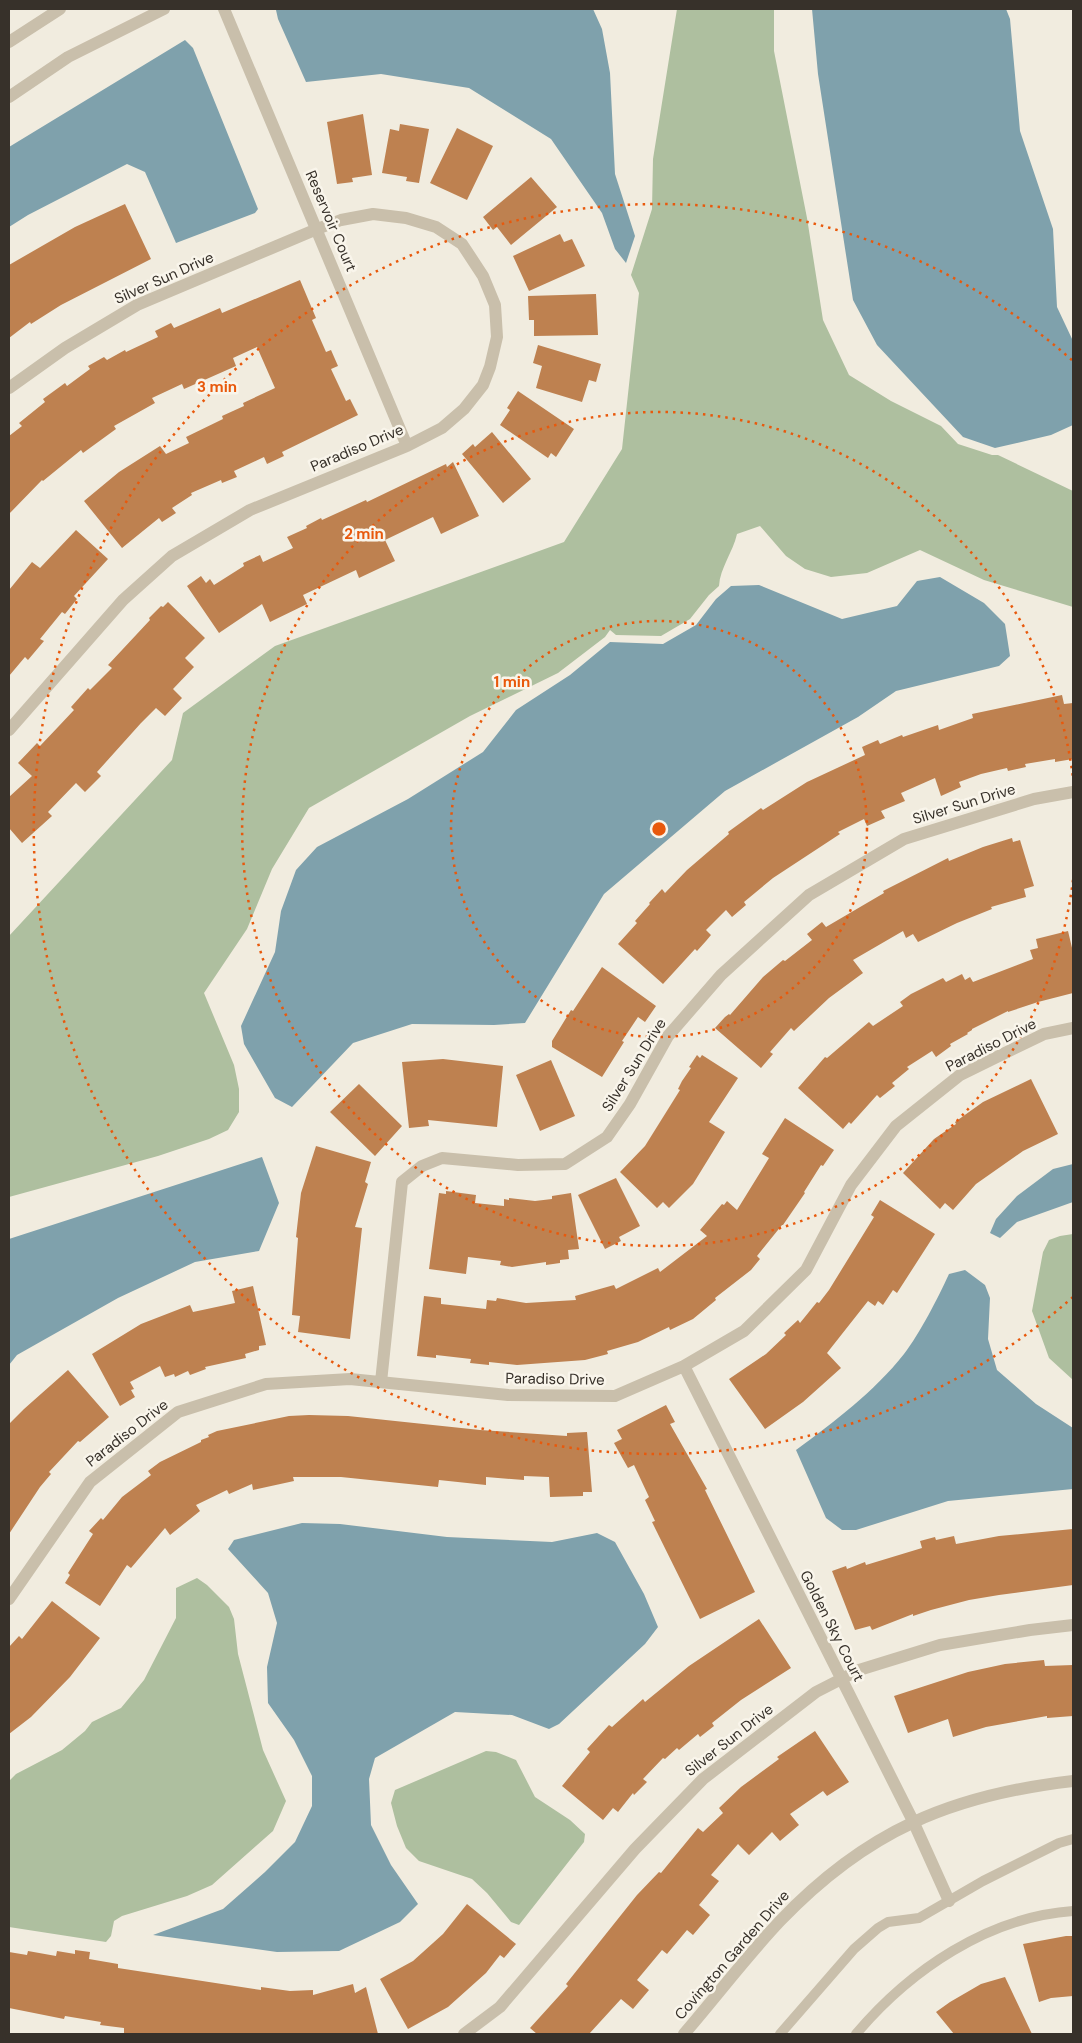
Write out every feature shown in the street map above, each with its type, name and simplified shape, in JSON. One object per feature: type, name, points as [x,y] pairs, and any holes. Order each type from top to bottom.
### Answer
[{"type":"street","points":[[9,42],[60,9]]},
{"type":"street","points":[[9,97],[68,57],[164,9]]},
{"type":"street","name":"Reservoir Court","points":[[224,9],[407,446]]},
{"type":"street","name":"Paradiso Drive","points":[[9,730],[122,600],[172,556],[250,510],[407,446],[442,428],[464,409],[483,386],[490,367],[497,337],[495,305],[486,283],[462,244],[436,227],[406,218],[373,214],[341,220],[317,229]]},
{"type":"street","name":"Silver Sun Drive","points":[[9,388],[65,348],[137,305],[317,229]]},
{"type":"street","name":"Silver Sun Drive","points":[[381,1382],[402,1182],[422,1166],[442,1158],[518,1165],[566,1164],[607,1137],[630,1104],[668,1036],[721,975],[809,895],[904,839],[1034,799],[1073,792]]},
{"type":"street","name":"Paradiso Drive","points":[[9,1600],[90,1482],[178,1412],[266,1384],[350,1379],[508,1396],[615,1396],[684,1366],[744,1331],[806,1270],[851,1185],[896,1126],[960,1075],[1044,1034],[1073,1028]]},
{"type":"street","name":"Golden Sky Court","points":[[684,1366],[913,1821],[949,1901]]},
{"type":"street","name":"Silver Sun Drive","points":[[464,2034],[500,2007],[636,1849],[703,1779],[816,1692],[859,1670],[940,1645],[1073,1625]]},
{"type":"street","name":"Covington Garden Drive","points":[[684,2034],[779,1922],[837,1869],[875,1843],[913,1821],[955,1804],[992,1794],[1073,1781]]},
{"type":"lane","points":[[780,2034],[854,1949],[878,1928],[888,1922],[919,1918],[983,1881],[1073,1839]]},
{"type":"lane","points":[[856,2034],[875,2012],[905,1983],[940,1958],[1004,1926],[1038,1916],[1073,1911]]},
{"type":"green space","points":[[677,9],[774,9],[774,51],[807,218],[823,320],[849,375],[891,401],[941,426],[958,444],[992,455],[998,455],[1073,491],[1073,607],[984,580],[920,550],[867,573],[831,577],[805,569],[786,556],[760,526],[737,534],[719,586],[709,595],[690,619],[661,636],[616,635],[610,630],[605,637],[558,673],[470,716],[309,808],[272,869],[247,929],[204,993],[234,1065],[239,1089],[239,1112],[228,1130],[209,1139],[158,1156],[9,1197],[9,936],[172,760],[183,713],[275,646],[564,542],[622,449],[639,293],[631,275],[652,209],[653,159]]},
{"type":"green space","points":[[1073,1234],[1073,1380],[1049,1358],[1032,1311],[1043,1252],[1049,1240]]},
{"type":"green space","points":[[197,1578],[207,1585],[229,1607],[234,1619],[238,1654],[263,1750],[286,1801],[273,1831],[212,1885],[187,1896],[122,1916],[114,1921],[111,1936],[106,1942],[9,1927],[9,1781],[16,1774],[62,1750],[85,1731],[92,1722],[121,1708],[144,1680],[176,1618],[176,1588]]},
{"type":"green space","points":[[486,1751],[496,1752],[516,1760],[535,1797],[570,1820],[585,1834],[584,1842],[519,1925],[511,1922],[487,1893],[472,1879],[419,1861],[406,1848],[397,1826],[391,1803],[395,1790]]},
{"type":"water","points":[[593,9],[602,29],[610,73],[615,174],[635,236],[626,263],[615,249],[602,213],[551,139],[469,88],[381,74],[306,82],[278,19],[276,10]]},
{"type":"water","points":[[812,9],[1006,9],[1010,19],[1020,131],[1053,229],[1057,307],[1073,341],[1073,425],[1051,435],[995,448],[963,437],[877,345],[853,300],[818,74]]},
{"type":"water","points":[[185,40],[193,48],[258,209],[255,213],[176,243],[145,172],[127,164],[28,215],[9,227],[9,147]]},
{"type":"water","points":[[940,577],[984,603],[1005,624],[1010,656],[999,666],[896,691],[858,717],[725,791],[604,894],[525,1023],[494,1025],[412,1024],[353,1043],[292,1107],[275,1098],[244,1044],[241,1026],[275,952],[281,911],[296,870],[317,847],[408,799],[483,752],[516,710],[570,675],[610,642],[663,644],[696,625],[716,599],[731,586],[759,585],[842,619],[897,606],[917,581]]},
{"type":"water","points":[[262,1157],[279,1203],[259,1251],[195,1262],[118,1298],[17,1355],[9,1365],[9,1239]]},
{"type":"water","points":[[1073,1164],[1073,1202],[1017,1222],[1000,1238],[990,1233],[996,1219],[1017,1196],[1053,1169]]},
{"type":"water","points":[[965,1270],[985,1285],[990,1298],[988,1339],[997,1370],[1036,1404],[1073,1428],[1073,1489],[948,1501],[856,1530],[842,1530],[826,1518],[796,1450],[853,1406],[880,1381],[904,1354],[916,1336],[949,1274]]},
{"type":"water","points":[[302,1523],[340,1524],[447,1537],[552,1542],[597,1533],[615,1542],[644,1594],[658,1627],[645,1644],[559,1724],[549,1729],[512,1715],[455,1712],[375,1758],[369,1779],[371,1825],[391,1865],[418,1904],[400,1922],[339,1951],[277,1952],[153,1935],[223,1909],[265,1872],[295,1842],[312,1806],[312,1776],[294,1740],[268,1703],[267,1667],[277,1623],[268,1593],[228,1549],[234,1540]]},
{"type":"building","points":[[363,114],[372,175],[352,178],[353,182],[337,184],[327,122]]},
{"type":"building","points":[[400,124],[429,129],[419,183],[406,181],[407,177],[382,173],[390,129],[399,131]]},
{"type":"building","points":[[457,128],[493,146],[467,200],[430,183]]},
{"type":"building","points":[[531,177],[557,207],[511,245],[497,227],[493,230],[483,217]]},
{"type":"building","points":[[125,204],[151,259],[61,305],[31,324],[30,322],[9,338],[9,265],[75,227]]},
{"type":"building","points":[[560,234],[564,242],[572,239],[585,266],[529,291],[513,256]]},
{"type":"building","points":[[300,280],[316,318],[312,320],[326,352],[331,350],[338,366],[331,369],[346,401],[350,399],[358,415],[282,452],[284,456],[267,464],[264,457],[234,471],[237,477],[222,483],[221,480],[191,493],[192,495],[172,508],[176,513],[162,522],[159,518],[122,548],[84,501],[119,472],[160,446],[166,454],[189,443],[186,437],[223,419],[222,416],[244,406],[243,403],[275,388],[257,347],[233,358],[236,366],[184,389],[182,384],[152,398],[155,403],[114,426],[116,429],[83,453],[81,450],[42,480],[9,514],[9,436],[22,426],[19,423],[45,402],[43,399],[65,383],[67,386],[90,369],[88,366],[104,357],[107,360],[125,350],[126,352],[158,337],[155,331],[171,323],[174,328],[220,308],[222,313]]},
{"type":"building","points":[[596,294],[598,335],[534,336],[534,320],[529,320],[528,296]]},
{"type":"building","points":[[538,345],[601,364],[596,382],[589,380],[582,402],[536,388],[542,366],[533,363]]},
{"type":"building","points":[[518,391],[574,429],[556,457],[551,453],[548,458],[500,425],[510,410],[507,408]]},
{"type":"building","points":[[492,432],[531,479],[503,503],[462,454],[473,444],[475,447]]},
{"type":"building","points":[[453,462],[479,516],[441,534],[433,517],[385,540],[395,561],[359,578],[356,570],[303,595],[307,604],[270,622],[262,604],[219,633],[187,586],[201,576],[206,583],[210,579],[214,585],[244,566],[243,563],[260,555],[263,562],[293,548],[287,537],[307,528],[306,526],[321,518],[322,520],[366,500],[367,502],[446,464],[447,467]]},
{"type":"building","points":[[76,530],[108,559],[74,596],[77,599],[65,614],[62,612],[40,639],[44,641],[28,660],[25,657],[9,676],[9,590],[32,562],[40,568]]},
{"type":"building","points":[[168,602],[205,638],[185,658],[194,667],[173,689],[182,698],[165,716],[156,708],[97,772],[101,776],[85,792],[76,783],[48,812],[52,816],[22,843],[9,828],[9,797],[32,776],[18,763],[37,743],[40,746],[74,710],[71,707],[88,688],[90,690],[112,668],[108,665],[150,620],[149,618]]},
{"type":"building","points":[[1062,695],[1064,704],[1073,703],[1073,759],[1055,762],[1055,759],[1025,764],[1026,767],[1008,771],[1007,768],[981,774],[959,782],[961,787],[941,796],[935,778],[901,793],[905,801],[881,811],[885,818],[867,826],[864,819],[838,832],[840,834],[773,878],[744,902],[746,905],[732,917],[726,910],[706,930],[711,935],[706,941],[697,951],[695,949],[663,984],[618,944],[637,923],[635,921],[662,889],[665,893],[687,870],[729,834],[728,832],[761,808],[763,810],[807,782],[865,755],[862,747],[878,740],[880,744],[902,735],[903,737],[938,725],[939,730],[973,718],[972,714]]},
{"type":"building","points":[[1012,838],[1013,842],[1020,840],[1034,886],[1024,889],[1026,897],[991,907],[992,909],[918,942],[913,934],[906,938],[903,931],[853,960],[863,973],[829,998],[794,1031],[791,1028],[770,1052],[773,1054],[761,1068],[715,1028],[725,1017],[730,1015],[763,977],[783,960],[785,961],[812,940],[807,934],[822,922],[826,927],[884,893],[883,891],[948,858],[949,861]]},
{"type":"building","points":[[1068,931],[1073,952],[1073,993],[1008,1011],[972,1029],[968,1034],[950,1044],[951,1046],[936,1057],[932,1051],[907,1067],[909,1069],[892,1083],[895,1086],[880,1098],[877,1095],[851,1124],[849,1122],[843,1129],[798,1088],[825,1057],[827,1058],[869,1022],[873,1026],[903,1006],[900,1002],[911,994],[943,978],[946,982],[962,974],[965,980],[970,977],[973,982],[1033,959],[1030,950],[1038,948],[1036,939]]},
{"type":"building","points":[[602,967],[656,1006],[645,1022],[638,1017],[602,1077],[552,1047],[552,1041],[571,1010],[573,1011]]},
{"type":"building","points":[[697,1055],[700,1058],[702,1055],[738,1078],[709,1122],[725,1132],[693,1184],[669,1208],[663,1202],[657,1208],[620,1172],[645,1146],[680,1090],[678,1089]]},
{"type":"building","points":[[443,1059],[503,1066],[497,1127],[428,1120],[429,1126],[409,1128],[402,1062]]},
{"type":"building","points":[[551,1060],[575,1116],[540,1131],[516,1075]]},
{"type":"building","points":[[1031,1079],[1058,1134],[1023,1151],[976,1184],[953,1210],[945,1203],[940,1209],[903,1173],[934,1139],[956,1124],[955,1122],[983,1102]]},
{"type":"building","points":[[359,1084],[402,1126],[375,1156],[330,1112]]},
{"type":"building","points":[[785,1118],[834,1150],[823,1166],[821,1165],[783,1225],[757,1256],[760,1259],[751,1270],[715,1298],[716,1300],[693,1319],[670,1330],[669,1327],[638,1342],[607,1351],[608,1354],[585,1360],[517,1365],[489,1362],[489,1365],[470,1363],[471,1359],[436,1355],[436,1358],[417,1356],[424,1296],[441,1298],[441,1304],[486,1309],[487,1300],[496,1301],[497,1298],[526,1303],[576,1300],[575,1296],[614,1285],[616,1289],[658,1268],[660,1272],[707,1236],[700,1230],[722,1204],[724,1205],[727,1201],[737,1210],[769,1158],[762,1154]]},
{"type":"building","points":[[316,1146],[371,1162],[365,1182],[368,1184],[355,1227],[362,1228],[350,1339],[298,1332],[300,1316],[292,1315],[298,1238],[296,1237],[301,1193]]},
{"type":"building","points":[[616,1178],[640,1226],[619,1237],[621,1241],[605,1249],[578,1195]]},
{"type":"building","points":[[446,1191],[476,1195],[475,1203],[504,1206],[504,1199],[509,1200],[509,1198],[535,1201],[552,1199],[552,1196],[571,1193],[579,1249],[568,1250],[569,1259],[560,1260],[560,1263],[546,1265],[546,1262],[512,1267],[500,1265],[501,1261],[468,1257],[466,1274],[429,1269],[439,1193],[446,1194]]},
{"type":"building","points":[[880,1200],[935,1234],[897,1293],[893,1290],[883,1305],[878,1301],[875,1306],[868,1301],[827,1353],[841,1368],[803,1402],[765,1429],[729,1379],[766,1354],[786,1335],[784,1333],[798,1320],[800,1323],[817,1302],[819,1303],[874,1217],[871,1215]]},
{"type":"building","points":[[253,1286],[266,1345],[259,1346],[259,1350],[245,1354],[246,1358],[205,1367],[206,1369],[190,1375],[188,1371],[175,1377],[174,1374],[165,1377],[160,1366],[130,1382],[134,1389],[131,1390],[135,1397],[120,1406],[92,1354],[141,1324],[190,1305],[193,1312],[235,1303],[232,1291]]},
{"type":"building","points":[[68,1370],[109,1417],[80,1442],[78,1441],[49,1472],[51,1474],[40,1487],[9,1534],[9,1424]]},
{"type":"building","points":[[666,1405],[675,1422],[670,1424],[707,1489],[705,1490],[755,1592],[700,1619],[652,1522],[655,1521],[645,1500],[649,1497],[634,1465],[628,1468],[614,1443],[622,1439],[617,1430]]},
{"type":"building","points":[[289,1416],[348,1416],[480,1430],[567,1436],[567,1433],[587,1432],[592,1492],[583,1492],[583,1496],[550,1497],[549,1477],[524,1476],[524,1480],[486,1477],[486,1485],[439,1480],[438,1487],[341,1477],[293,1477],[294,1481],[253,1490],[252,1484],[229,1494],[227,1490],[196,1505],[200,1511],[170,1535],[165,1528],[131,1568],[127,1565],[100,1606],[65,1583],[70,1575],[68,1573],[93,1534],[89,1531],[101,1518],[103,1520],[122,1497],[151,1475],[148,1471],[160,1462],[201,1442],[201,1440],[209,1437],[208,1435],[217,1431]]},
{"type":"building","points":[[1073,1529],[1073,1585],[969,1600],[913,1616],[913,1614],[872,1630],[870,1626],[855,1630],[832,1571],[846,1566],[847,1569],[865,1562],[866,1565],[922,1548],[920,1541],[935,1537],[936,1540],[954,1536],[956,1544],[999,1536]]},
{"type":"building","points":[[52,1601],[100,1638],[70,1677],[31,1717],[9,1734],[9,1647],[19,1636],[22,1639]]},
{"type":"building","points":[[759,1619],[791,1668],[741,1700],[712,1723],[714,1726],[700,1737],[698,1734],[679,1750],[677,1748],[665,1759],[663,1758],[643,1779],[647,1782],[634,1795],[633,1793],[618,1812],[613,1808],[603,1820],[562,1786],[590,1752],[587,1749],[609,1725],[612,1727],[643,1699],[645,1702],[689,1666]]},
{"type":"building","points":[[1044,1660],[1045,1666],[1073,1665],[1073,1716],[1047,1718],[1047,1716],[986,1727],[953,1737],[948,1719],[908,1733],[894,1696],[968,1672],[1005,1664]]},
{"type":"building","points":[[815,1731],[849,1782],[827,1796],[823,1791],[790,1814],[799,1825],[780,1841],[772,1832],[749,1855],[738,1844],[711,1875],[719,1881],[699,1905],[710,1915],[693,1935],[687,1930],[667,1954],[662,1950],[637,1980],[649,1990],[633,2009],[621,1999],[589,2034],[537,2034],[530,2028],[568,1986],[566,1984],[637,1895],[659,1872],[661,1873],[698,1828],[703,1832],[723,1813],[719,1808],[741,1787],[779,1759],[777,1757]]},
{"type":"building","points":[[467,1904],[516,1944],[504,1958],[500,1955],[486,1973],[448,2007],[408,2029],[380,1979],[413,1961],[443,1934]]},
{"type":"building","points":[[1073,1936],[1073,1996],[1051,1998],[1039,2002],[1023,1944]]},
{"type":"building","points":[[75,1950],[90,1952],[89,1959],[118,1964],[118,1968],[261,1990],[261,1987],[290,1991],[313,1990],[313,1995],[353,1984],[355,1993],[366,1987],[378,2034],[132,2034],[124,2033],[124,2028],[100,2025],[101,2022],[65,2016],[64,2019],[9,2008],[9,1952],[27,1955],[28,1951],[56,1956],[57,1951],[75,1954]]},
{"type":"building","points":[[1005,1977],[1032,2034],[954,2034],[936,2012],[981,1984]]}]
